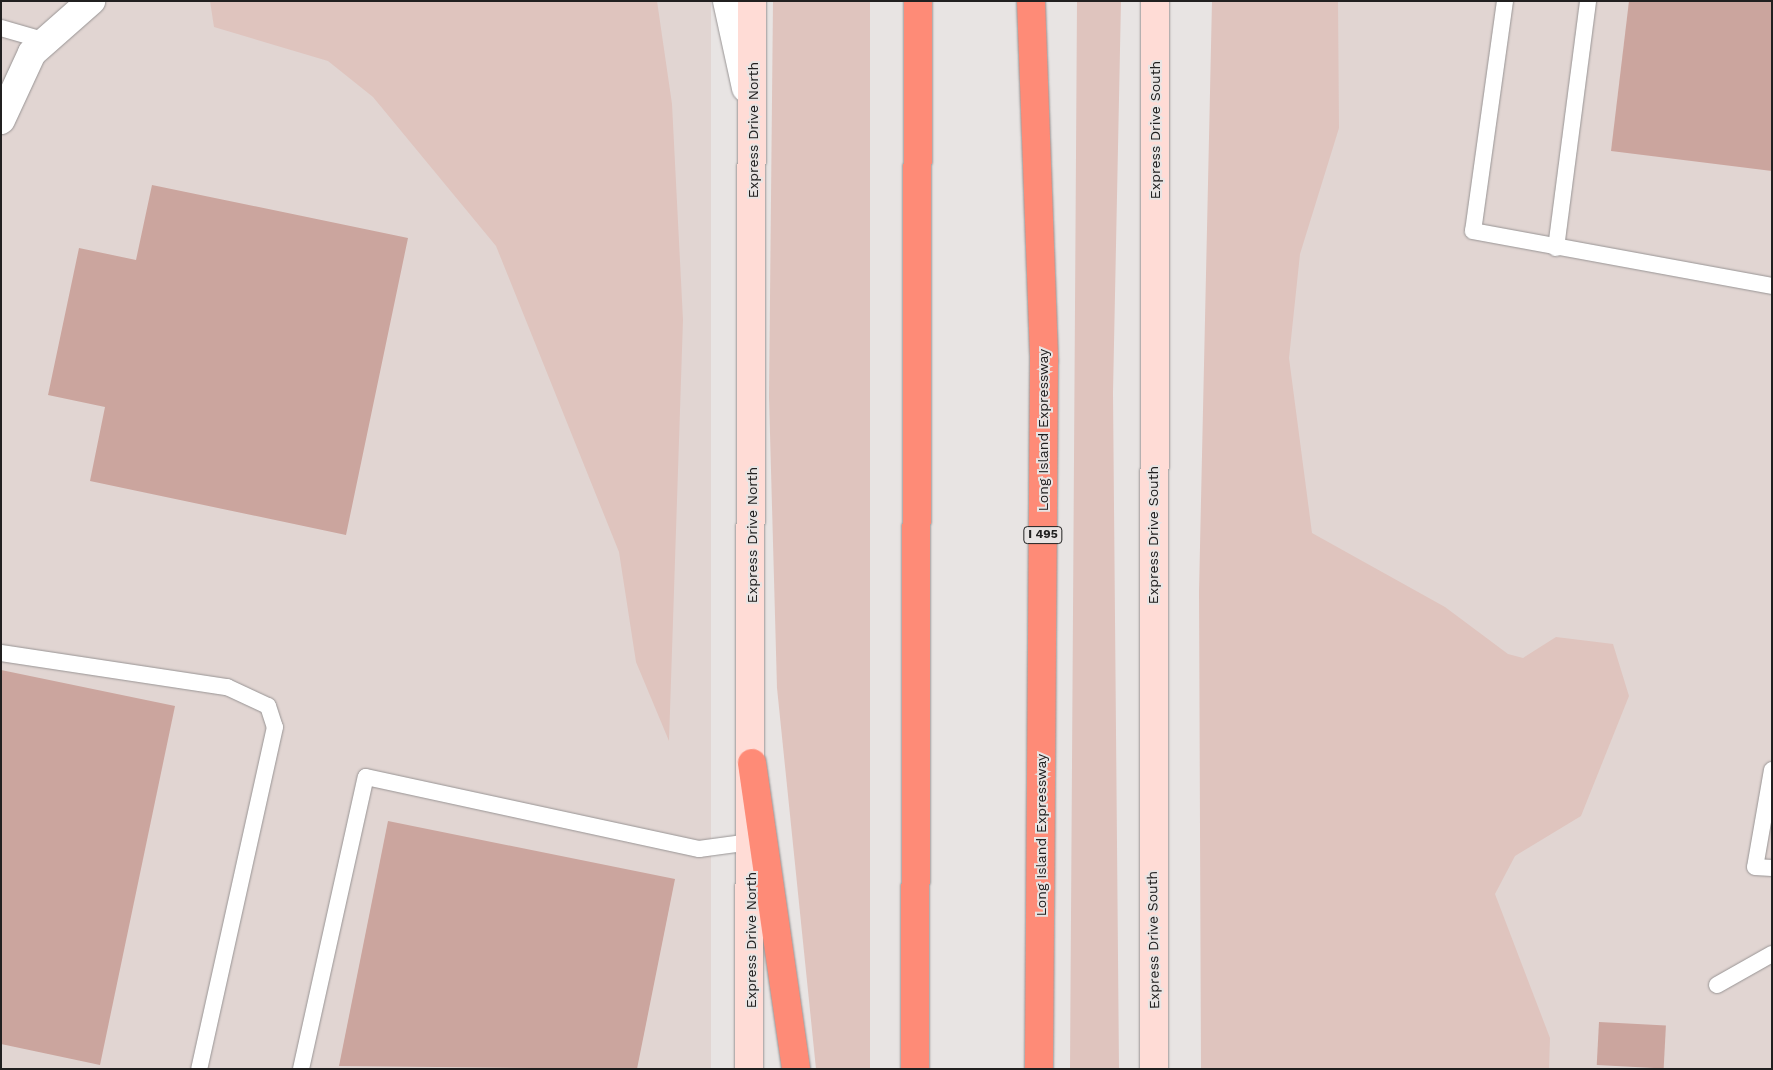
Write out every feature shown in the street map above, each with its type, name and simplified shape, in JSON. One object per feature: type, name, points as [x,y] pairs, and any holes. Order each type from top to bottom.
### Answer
[{"type":"highway","points":[[915,1069],[918,1]]},
{"type":"highway","name":"Long Island Expressway","points":[[1031,1],[1044,362],[1039,1069]]},
{"type":"highway","points":[[752,763],[796,1069]]},
{"type":"main road","name":"Express Drive North","points":[[750,1069],[752,1]]},
{"type":"main road","name":"Express Drive South","points":[[1154,1069],[1155,1]]},
{"type":"street","points":[[2,116],[32,54],[91,1]]},
{"type":"street","points":[[727,1],[753,125]]},
{"type":"lane","points":[[1504,1],[1472,231],[1556,248],[1772,286]]},
{"type":"lane","points":[[1556,248],[1588,1]]},
{"type":"lane","points":[[1,28],[46,41]]},
{"type":"lane","points":[[1,653],[227,687],[268,706],[275,727],[199,1069]]},
{"type":"lane","points":[[1772,770],[1755,867],[1772,868]]},
{"type":"lane","points":[[301,1069],[366,776],[699,849],[751,842]]},
{"type":"lane","points":[[1716,985],[1772,954]]},
{"type":"shaded area","points":[[1,1],[711,1],[711,1069],[1,1069]]},
{"type":"shaded area","points":[[210,1],[657,1],[672,104],[683,320],[669,741],[636,662],[619,552],[496,246],[373,97],[328,61],[214,27]]},
{"type":"shaded area","points":[[773,1],[870,1],[870,1069],[816,1069],[777,688],[769,397]]},
{"type":"shaded area","points":[[1077,1],[1121,1],[1113,393],[1119,1069],[1070,1069]]},
{"type":"shaded area","points":[[1212,1],[1338,1],[1339,128],[1300,254],[1289,358],[1312,533],[1445,607],[1508,654],[1523,658],[1556,637],[1613,644],[1629,696],[1581,816],[1515,856],[1495,894],[1550,1038],[1549,1069],[1201,1069],[1199,592]]},
{"type":"shaded area","points":[[1232,1],[1772,1],[1772,1069],[1232,1069]]},
{"type":"building","points":[[1629,1],[1772,1],[1772,171],[1611,151]]},
{"type":"building","points":[[152,185],[408,238],[346,535],[90,481],[105,407],[48,395],[79,248],[136,260]]},
{"type":"building","points":[[1,670],[175,706],[100,1065],[1,1044]]},
{"type":"building","points":[[388,821],[675,879],[637,1069],[339,1066]]},
{"type":"building","points":[[1599,1022],[1666,1026],[1664,1068],[1597,1065]]}]
